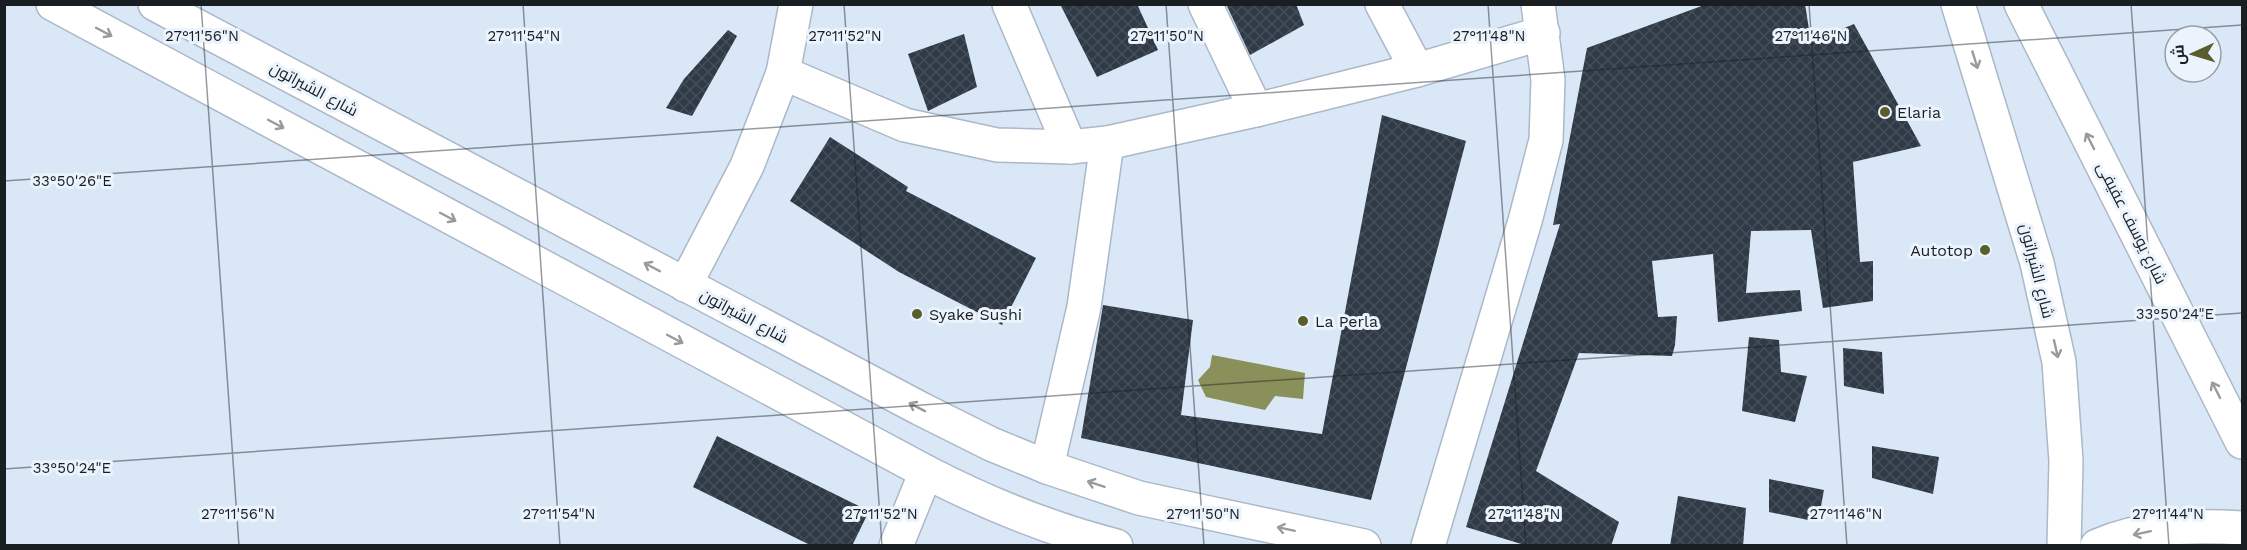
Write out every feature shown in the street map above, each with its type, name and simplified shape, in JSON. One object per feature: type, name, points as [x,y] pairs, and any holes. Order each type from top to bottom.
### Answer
[{"type":"street","points":[[53,4],[963,491],[1031,519],[1116,546]]},
{"type":"street","name":"شارع الشيراتون","points":[[155,4],[685,285],[991,444],[1047,467],[1139,498],[1364,546]]},
{"type":"street","points":[[685,285],[747,166],[783,73],[796,4]]},
{"type":"street","points":[[1009,4],[1070,147]]},
{"type":"street","points":[[1205,4],[1256,110]]},
{"type":"street","points":[[1382,4],[1418,70]]},
{"type":"street","name":"شارع الشيراتون","points":[[1958,4],[2037,263],[2059,362],[2066,461],[2064,546]]},
{"type":"street","name":"شارع يوسف عفيفى","points":[[2020,4],[2242,442]]},
{"type":"street","points":[[783,73],[905,125],[997,146],[1070,147],[1107,143],[1256,110],[1418,70],[1540,19],[1548,80],[1546,140],[1525,221],[1428,546]]},
{"type":"street","points":[[1047,467],[1084,307],[1107,143]]},
{"type":"street","points":[[896,546],[926,472]]},
{"type":"street","points":[[2097,546],[2109,540],[2151,531],[2194,527],[2242,528]]},
{"type":"shaded area","points":[[1212,355],[1305,373],[1303,399],[1275,396],[1265,410],[1206,397],[1198,380],[1210,367]]},
{"type":"building","points":[[1060,4],[1137,4],[1158,50],[1097,77]]},
{"type":"building","points":[[1226,4],[1296,4],[1304,25],[1250,55]]},
{"type":"building","points":[[1707,4],[1805,4],[1811,42],[1854,24],[1921,146],[1853,162],[1860,262],[1873,261],[1873,301],[1823,308],[1811,230],[1751,231],[1746,293],[1800,290],[1802,311],[1718,322],[1713,254],[1652,261],[1658,317],[1677,316],[1672,356],[1579,353],[1536,471],[1619,522],[1611,546],[1528,546],[1466,527],[1560,224],[1553,225],[1587,48]]},
{"type":"building","points":[[728,30],[737,36],[692,116],[666,108],[684,79]]},
{"type":"building","points":[[964,34],[977,87],[928,111],[908,54]]},
{"type":"building","points":[[1382,115],[1466,141],[1371,500],[1081,438],[1103,305],[1193,320],[1181,415],[1322,434]]},
{"type":"building","points":[[830,137],[908,187],[906,191],[1036,258],[1002,325],[899,272],[790,201]]},
{"type":"building","points":[[1749,337],[1779,340],[1781,372],[1807,376],[1795,422],[1742,411]]},
{"type":"building","points":[[1843,348],[1882,352],[1884,394],[1844,386]]},
{"type":"building","points":[[717,436],[869,511],[852,546],[812,546],[693,487]]},
{"type":"building","points":[[1872,446],[1939,457],[1933,494],[1872,478]]},
{"type":"building","points":[[1769,479],[1824,490],[1818,522],[1769,512]]},
{"type":"building","points":[[1678,496],[1746,508],[1743,546],[1670,546]]},
{"type":"place","name":"Elaria","points":[[1885,112]]},
{"type":"place","name":"Autotop","points":[[1985,250]]},
{"type":"place","name":"Syake Sushi","points":[[917,314]]},
{"type":"place","name":"La Perla","points":[[1303,321]]}]
